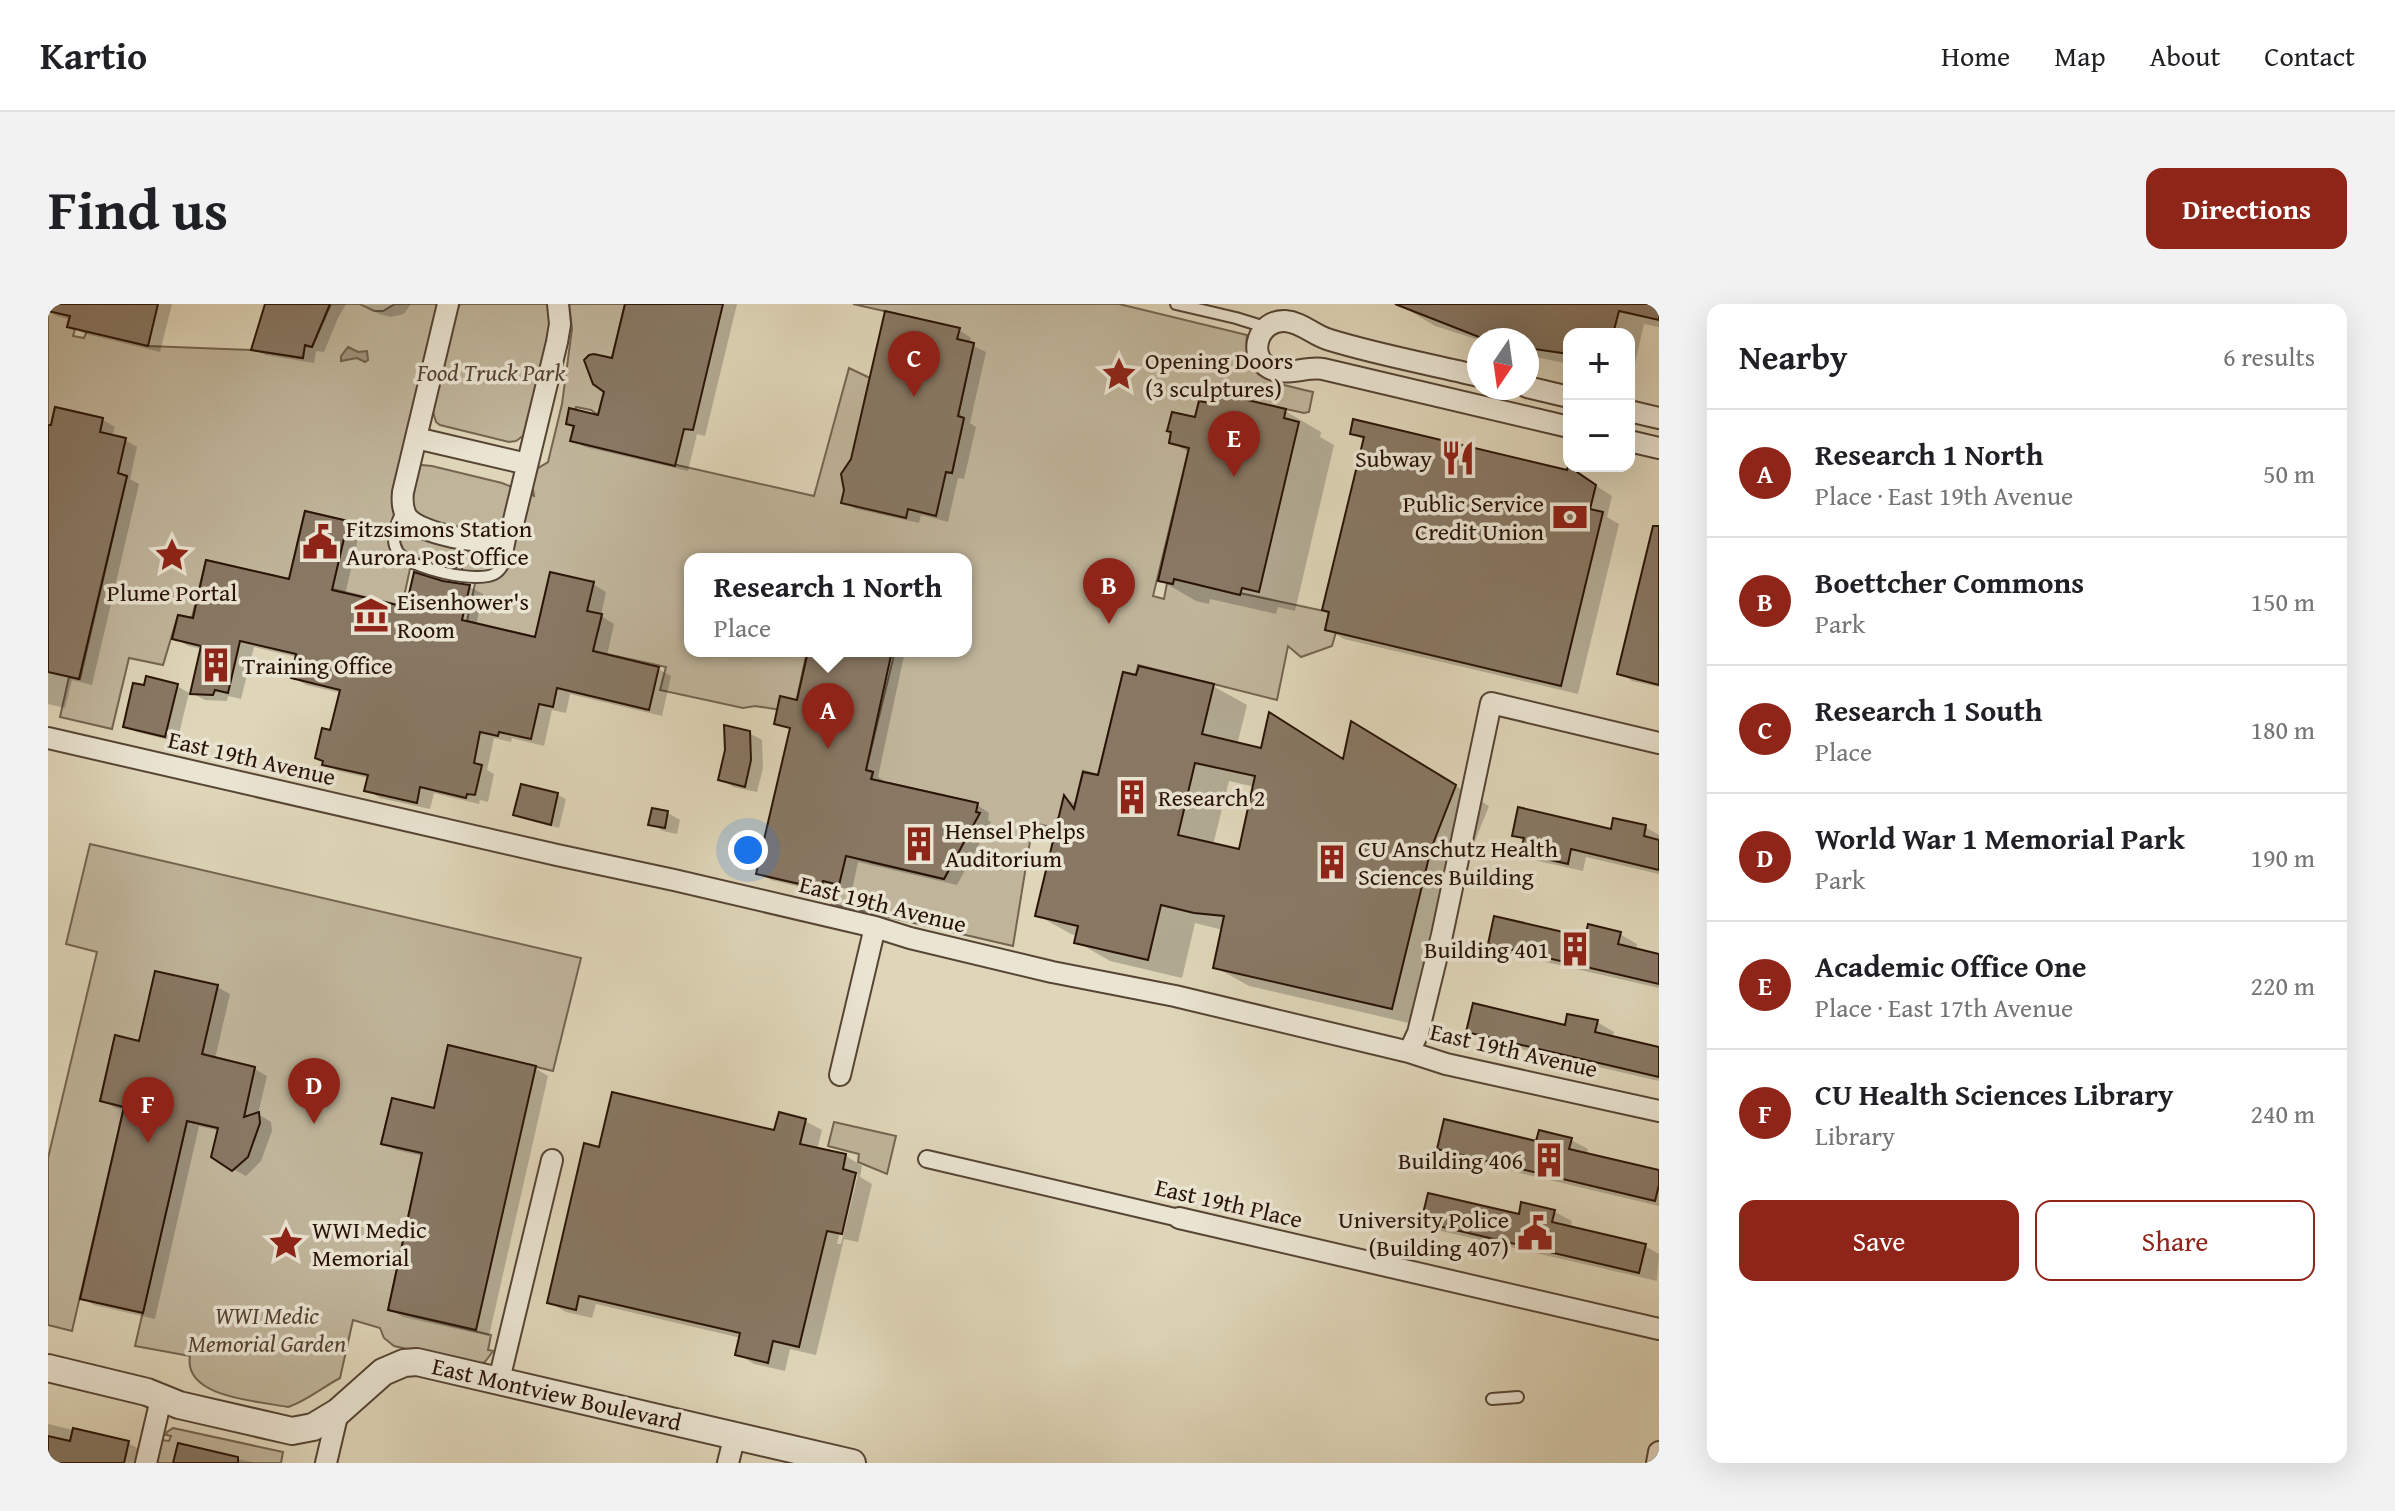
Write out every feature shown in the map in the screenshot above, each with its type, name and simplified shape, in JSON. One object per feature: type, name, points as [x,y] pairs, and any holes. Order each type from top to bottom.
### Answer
[{"type":"street","points":[[448,304],[403,492],[403,509],[411,520],[425,529],[485,542],[503,538],[515,520],[557,342],[560,324],[558,304]]},
{"type":"street","points":[[1467,373],[1329,340],[1290,322],[1275,322],[1265,327],[1258,344],[1260,356],[1273,370],[1323,369],[1563,426]]},
{"type":"street","points":[[1539,390],[1563,396]]},
{"type":"street","points":[[1635,412],[1655,417]]},
{"type":"street","points":[[416,438],[527,464]]},
{"type":"street","points":[[1409,1052],[1418,1033],[1442,935],[1491,703],[1659,743]]},
{"type":"street","name":"East 19th Avenue","points":[[48,738],[875,927],[1052,972],[1175,996],[1409,1052],[1446,1064],[1659,1111]]},
{"type":"street","points":[[840,1075],[875,927]]},
{"type":"street","name":"East 19th Place","points":[[927,1159],[1659,1329]]},
{"type":"street","points":[[499,1380],[552,1160]]},
{"type":"street","name":"East Montview Boulevard","points":[[48,1368],[147,1392],[179,1405],[292,1431],[313,1427],[338,1412],[383,1372],[404,1363],[417,1362],[852,1463]]},
{"type":"street","points":[[146,1463],[161,1399]]},
{"type":"street","points":[[326,1463],[338,1412]]},
{"type":"street","points":[[728,1463],[735,1435]]},
{"type":"street","points":[[1657,1463],[1659,1452]]},
{"type":"lane","points":[[1176,304],[1265,327]]},
{"type":"lane","points":[[1644,444],[1655,417]]},
{"type":"lane","points":[[403,509],[394,532],[399,553],[417,565],[473,578],[488,577],[502,567],[515,520]]},
{"type":"lane","points":[[1492,1399],[1518,1397]]},
{"type":"green space","points":[[331,304],[360,304],[374,311],[383,311],[395,304],[441,304],[402,463],[432,466],[502,483],[534,496],[532,483],[535,470],[548,462],[562,404],[572,329],[569,304],[625,304],[598,415],[576,407],[571,441],[814,496],[849,368],[870,378],[909,504],[946,472],[952,473],[964,418],[958,416],[974,343],[957,339],[959,328],[853,304],[1119,304],[1247,335],[1250,362],[1256,371],[1275,382],[1313,392],[1309,412],[1218,394],[1215,404],[1199,401],[1195,417],[1167,431],[1171,432],[1169,443],[1189,448],[1153,596],[1164,599],[1167,583],[1172,584],[1174,579],[1329,612],[1325,630],[1336,632],[1332,646],[1301,657],[1288,646],[1277,700],[1138,665],[1136,675],[1123,672],[1098,775],[1083,771],[1071,821],[1058,818],[1055,828],[1033,823],[1013,946],[832,904],[852,827],[881,816],[870,862],[944,879],[972,827],[977,803],[889,783],[870,786],[873,772],[866,770],[894,657],[972,657],[972,553],[684,553],[684,657],[806,657],[794,712],[755,706],[743,708],[660,690],[666,667],[579,648],[583,628],[598,631],[602,615],[587,611],[593,582],[535,637],[467,621],[476,579],[411,564],[402,606],[332,589],[348,521],[305,511],[289,579],[206,560],[192,618],[178,615],[163,665],[129,658],[112,729],[60,717],[69,677],[80,679],[127,476],[108,471],[98,441],[103,418],[55,407],[51,425],[48,425],[48,311],[70,316],[67,327],[75,329],[73,336],[84,338],[87,331],[148,346],[251,350],[302,358],[304,346],[312,347]]},
{"type":"green space","name":"Food Truck Park","points":[[460,304],[549,304],[550,332],[527,433],[516,441],[509,442],[436,422],[433,412],[454,316]]},
{"type":"green space","name":"WWI Medic Memorial Garden","points":[[90,844],[581,958],[553,1071],[448,1045],[434,1110],[392,1099],[381,1144],[422,1153],[388,1310],[491,1335],[488,1350],[493,1351],[485,1362],[467,1363],[394,1346],[384,1338],[380,1328],[353,1320],[340,1378],[288,1407],[242,1399],[210,1389],[198,1381],[191,1370],[190,1356],[135,1346],[187,1121],[218,1128],[232,1170],[249,1154],[240,1133],[255,1067],[202,1054],[217,985],[139,1041],[115,1036],[100,1101],[124,1107],[72,1331],[48,1325],[48,1158],[97,952],[66,944]]},
{"type":"green space","points":[[834,1122],[896,1136],[887,1174],[858,1162],[859,1154],[828,1146]]},
{"type":"green space","points":[[173,1428],[283,1452],[281,1463],[157,1463],[162,1440],[169,1441],[171,1436],[166,1435]]},
{"type":"shaded area","points":[[348,347],[358,352],[367,351],[368,360],[365,362],[357,358],[341,361]]},
{"type":"building","points":[[48,304],[158,304],[148,346],[67,327],[70,316],[48,311]]},
{"type":"building","points":[[265,304],[330,304],[312,347],[305,345],[303,358],[251,350]]},
{"type":"building","points":[[625,304],[723,304],[693,430],[684,429],[675,466],[570,441],[574,426],[566,424],[569,408],[598,415],[604,392],[593,384],[584,360],[594,354],[612,358]]},
{"type":"building","points":[[1395,304],[1659,304],[1659,320],[1619,311],[1615,328],[1563,328],[1563,353],[1539,350],[1539,328],[1467,328],[1467,332]]},
{"type":"building","points":[[885,311],[960,328],[957,339],[974,343],[958,416],[964,418],[952,473],[946,472],[936,516],[908,509],[906,518],[841,503],[844,490],[841,474],[851,459]]},
{"type":"building","points":[[1217,393],[1286,409],[1284,418],[1299,422],[1259,592],[1242,588],[1240,595],[1174,579],[1173,584],[1158,581],[1189,448],[1169,443],[1171,432],[1167,431],[1172,412],[1195,417],[1199,401],[1215,404]]},
{"type":"building","points":[[55,407],[103,418],[100,432],[126,438],[118,473],[127,476],[79,679],[48,672],[48,425],[51,425]]},
{"type":"building","points":[[1353,419],[1563,469],[1563,472],[1577,472],[1596,485],[1590,509],[1603,512],[1561,686],[1325,630],[1329,612],[1322,610],[1364,437],[1350,434]]},
{"type":"building","points":[[305,511],[348,521],[332,590],[406,607],[414,572],[470,585],[462,620],[535,637],[550,572],[594,582],[587,611],[602,614],[593,651],[659,667],[649,710],[557,688],[553,707],[539,704],[531,739],[499,732],[498,736],[480,732],[474,763],[482,765],[475,795],[467,794],[466,798],[420,787],[417,803],[364,791],[368,775],[322,765],[323,761],[315,758],[322,728],[330,730],[340,690],[291,678],[296,654],[240,641],[228,693],[215,690],[213,695],[190,694],[201,646],[172,639],[178,615],[193,618],[206,560],[289,579]]},
{"type":"building","points":[[1653,526],[1659,526],[1659,685],[1617,674]]},
{"type":"building","points":[[430,556],[464,563],[462,568],[429,560]]},
{"type":"building","points":[[807,657],[891,657],[866,770],[873,772],[871,779],[978,803],[976,812],[980,813],[944,879],[846,856],[839,885],[823,881],[821,889],[756,874],[790,728],[774,724],[780,696],[797,700]]},
{"type":"building","points":[[1139,666],[1214,684],[1202,734],[1261,748],[1269,712],[1343,759],[1351,721],[1456,785],[1431,849],[1392,1009],[1213,968],[1224,916],[1161,905],[1148,960],[1074,943],[1078,926],[1035,916],[1064,795],[1074,809],[1083,772],[1098,775],[1123,672],[1136,675]],"holes":[[[1195,763],[1255,776],[1239,849],[1178,835]]]},
{"type":"building","points":[[146,676],[178,684],[165,737],[123,727],[133,683],[144,685]]},
{"type":"building","points":[[724,725],[750,731],[751,760],[745,787],[718,780],[725,750]]},
{"type":"building","points":[[521,784],[558,793],[551,825],[513,815]]},
{"type":"building","points":[[1518,807],[1611,829],[1613,818],[1646,825],[1644,836],[1659,840],[1659,870],[1571,849],[1568,864],[1520,853],[1524,838],[1512,836]]},
{"type":"building","points":[[652,808],[668,811],[665,828],[648,825]]},
{"type":"building","name":"Building 401","points":[[1494,916],[1585,937],[1588,924],[1621,932],[1618,944],[1659,954],[1659,984],[1488,944]]},
{"type":"building","points":[[155,971],[218,985],[202,1054],[255,1067],[244,1117],[259,1112],[260,1123],[248,1157],[232,1171],[211,1157],[218,1128],[187,1121],[143,1313],[80,1299],[124,1107],[100,1101],[115,1035],[139,1041]]},
{"type":"building","points":[[1473,1003],[1565,1025],[1567,1014],[1598,1020],[1595,1032],[1659,1047],[1659,1077],[1466,1032]]},
{"type":"building","points":[[448,1045],[536,1066],[476,1330],[388,1310],[422,1153],[381,1144],[392,1098],[434,1108]]},
{"type":"building","points":[[612,1092],[774,1130],[779,1112],[806,1119],[800,1144],[846,1154],[843,1169],[856,1173],[842,1234],[827,1231],[799,1347],[773,1341],[768,1363],[735,1355],[740,1333],[579,1296],[576,1310],[547,1303],[584,1143],[599,1147]]},
{"type":"building","name":"Building 406","points":[[1444,1119],[1536,1141],[1539,1130],[1572,1138],[1569,1149],[1659,1170],[1655,1201],[1437,1149]]},
{"type":"building","name":"University Police (Building 407)","points":[[1428,1193],[1519,1214],[1521,1202],[1555,1210],[1552,1222],[1646,1244],[1639,1273],[1421,1222]]},
{"type":"building","points":[[73,1428],[129,1441],[124,1463],[48,1463],[48,1436],[70,1441]]},
{"type":"building","points":[[178,1443],[238,1457],[238,1463],[173,1463]]},
{"type":"place","name":"Opening Doors (3 sculptures)","points":[[1119,374]]},
{"type":"place","name":"Research 1 South","points":[[914,397]]},
{"type":"place","name":"Subway","points":[[1458,458]]},
{"type":"place","name":"Academic Office One","points":[[1234,477]]},
{"type":"place","name":"Public Service Credit Union","points":[[1570,517]]},
{"type":"place","name":"Fitzsimons Station Aurora Post Office","points":[[320,542]]},
{"type":"place","name":"Plume Portal","points":[[172,555]]},
{"type":"place","name":"Eisenhower's Room","points":[[371,615]]},
{"type":"place","name":"Boettcher Commons","points":[[1109,624]]},
{"type":"place","name":"Training Office","points":[[216,665]]},
{"type":"place","name":"Research 1 North","points":[[828,749]]},
{"type":"place","name":"Research 2","points":[[1132,797]]},
{"type":"place","name":"Hensel Phelps Auditorium","points":[[919,844]]},
{"type":"place","name":"CU Anschutz Health Sciences Building","points":[[1332,862]]},
{"type":"place","name":"Building 401","points":[[1575,949]]},
{"type":"place","name":"World War 1 Memorial Park","points":[[314,1124]]},
{"type":"place","name":"CU Health Sciences Library","points":[[148,1143]]},
{"type":"place","name":"Building 406","points":[[1549,1160]]},
{"type":"place","name":"University Police (Building 407)","points":[[1535,1233]]},
{"type":"place","name":"WWI Medic Memorial","points":[[286,1243]]}]
